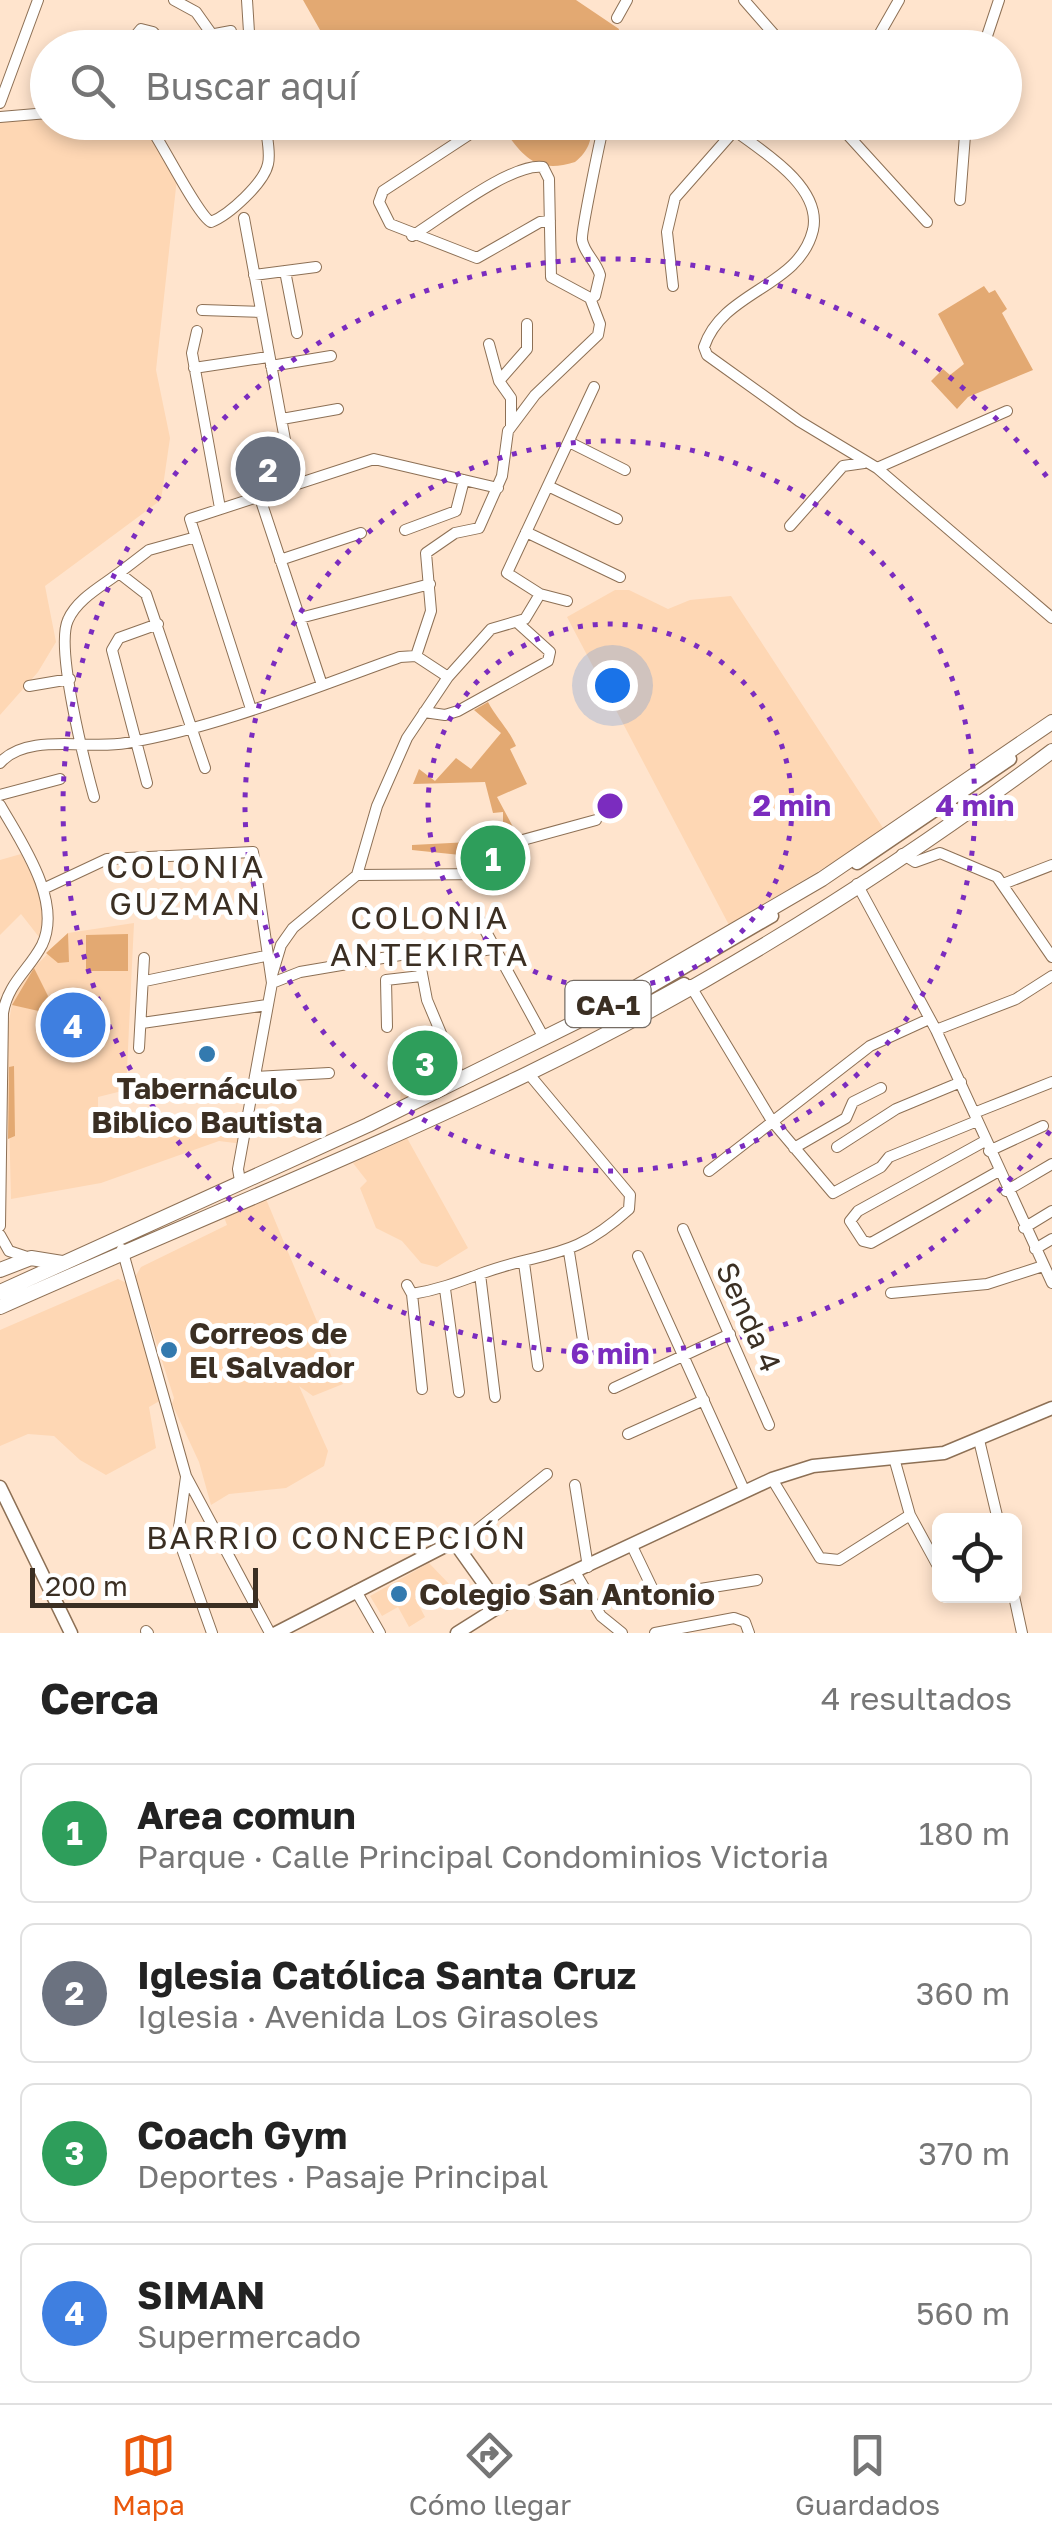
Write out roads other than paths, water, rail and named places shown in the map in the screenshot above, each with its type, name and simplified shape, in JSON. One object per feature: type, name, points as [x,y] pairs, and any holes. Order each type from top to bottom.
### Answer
[{"type":"highway","name":"CA-1","points":[[0,1292],[461,1081],[544,1038],[685,962],[822,880],[1052,725]]},
{"type":"highway","name":"CA-1","points":[[0,1306],[122,1248],[152,1244],[528,1073],[690,984],[856,884],[1052,748]]},
{"type":"highway","points":[[0,1270],[31,1258],[64,1264]]},
{"type":"main road","points":[[80,1256],[122,1248],[600,1015],[827,882],[1052,725]]},
{"type":"main road","points":[[152,1244],[478,1092],[676,988],[850,884],[1052,748]]},
{"type":"main road","points":[[457,1633],[500,1606],[772,1479],[813,1466],[944,1452],[1052,1408]]},
{"type":"main road","points":[[0,1487],[71,1633]]},
{"type":"main road","points":[[273,1633],[445,1544],[457,1546],[500,1606]]},
{"type":"street","points":[[0,103],[38,0]]},
{"type":"street","points":[[174,0],[196,12],[209,30]]},
{"type":"street","points":[[247,0],[249,30]]},
{"type":"street","points":[[616,18],[627,0]]},
{"type":"street","points":[[744,0],[770,30]]},
{"type":"street","points":[[883,30],[900,0]]},
{"type":"street","points":[[989,30],[999,0]]},
{"type":"street","points":[[0,117],[30,114]]},
{"type":"street","points":[[160,140],[196,211],[211,222],[222,216],[266,170],[270,160],[267,140]]},
{"type":"street","points":[[461,140],[384,191],[379,202],[390,224],[412,236],[477,258],[540,222],[550,221]]},
{"type":"street","points":[[590,298],[595,296],[600,275],[584,247],[581,218],[594,183],[602,140]]},
{"type":"street","points":[[672,286],[667,232],[676,198],[726,140]]},
{"type":"street","points":[[744,140],[800,188],[812,201],[816,216],[802,256],[718,320],[704,347],[707,355],[783,410],[874,466],[1052,618]]},
{"type":"street","points":[[852,140],[927,222]]},
{"type":"street","points":[[960,200],[965,140]]},
{"type":"street","points":[[412,236],[530,166],[543,167],[547,173],[551,277],[590,298],[600,324],[598,335],[535,395],[511,427],[504,441],[498,488],[479,528],[456,533],[426,553],[431,610],[416,656]]},
{"type":"street","points":[[244,218],[293,484]]},
{"type":"street","points":[[254,276],[316,267]]},
{"type":"street","points":[[285,271],[297,332]]},
{"type":"street","points":[[202,310],[261,312]]},
{"type":"street","points":[[499,381],[527,349],[527,324]]},
{"type":"street","points":[[197,331],[192,353],[220,508]]},
{"type":"street","points":[[489,344],[499,381],[511,398],[511,427]]},
{"type":"street","points":[[194,368],[331,356]]},
{"type":"street","points":[[567,601],[540,594],[506,573],[594,387]]},
{"type":"street","points":[[282,420],[338,409]]},
{"type":"street","points":[[790,526],[843,466],[874,466],[1007,411]]},
{"type":"street","points":[[569,442],[624,470]]},
{"type":"street","points":[[250,709],[190,519],[374,459],[498,488]]},
{"type":"street","points":[[405,530],[456,511],[464,480]]},
{"type":"street","points":[[548,486],[617,519]]},
{"type":"street","points":[[258,495],[322,685]]},
{"type":"street","points":[[280,560],[360,532]]},
{"type":"street","points":[[526,532],[620,576]]},
{"type":"street","points":[[94,797],[80,747],[70,679],[64,635],[68,618],[149,550],[196,537]]},
{"type":"street","points":[[119,573],[146,594],[205,768]]},
{"type":"street","points":[[300,618],[430,584]]},
{"type":"street","points":[[240,1181],[238,1169],[281,945],[293,928],[357,875],[376,806],[407,738],[448,676],[492,629],[518,624],[540,594]]},
{"type":"street","points":[[148,783],[113,646],[119,638],[158,624]]},
{"type":"street","points":[[424,712],[445,715],[458,711],[548,662],[550,652],[518,624]]},
{"type":"street","points":[[0,763],[28,746],[80,747],[138,740],[416,656],[448,676]]},
{"type":"street","points":[[29,686],[70,679]]},
{"type":"street","points":[[0,795],[60,779]]},
{"type":"street","points":[[0,805],[43,890],[46,934],[14,980],[2,1012],[0,1226]]},
{"type":"street","points":[[473,874],[479,852],[596,820]]},
{"type":"street","points":[[43,890],[107,859],[243,849],[252,852],[265,956],[272,980]]},
{"type":"street","points":[[902,854],[915,862],[940,853],[1003,884],[1052,956]]},
{"type":"street","points":[[1003,884],[1052,865]]},
{"type":"street","points":[[357,875],[492,874]]},
{"type":"street","points":[[856,884],[936,1030],[1006,1190],[1052,1283]]},
{"type":"street","points":[[479,919],[544,1038]]},
{"type":"street","points":[[418,958],[494,949]]},
{"type":"street","points":[[272,980],[397,952],[412,953],[418,958],[421,976],[461,1081]]},
{"type":"street","points":[[145,981],[265,956]]},
{"type":"street","points":[[140,1048],[144,958]]},
{"type":"street","points":[[387,1027],[386,980],[421,976]]},
{"type":"street","points":[[936,1030],[1016,999],[1052,976]]},
{"type":"street","points":[[690,984],[772,1122],[836,1194],[882,1167],[888,1158],[1052,1082]]},
{"type":"street","points":[[142,1023],[268,1005]]},
{"type":"street","points":[[709,1172],[870,1046],[929,1018]]},
{"type":"street","points":[[256,1076],[330,1073]]},
{"type":"street","points":[[422,1390],[409,1290],[445,1289],[480,1274],[569,1252],[610,1226],[632,1201],[528,1073]]},
{"type":"street","points":[[837,1147],[896,1110],[960,1082]]},
{"type":"street","points":[[794,1148],[846,1118],[849,1105],[881,1088]]},
{"type":"street","points":[[999,1171],[871,1243],[863,1241],[850,1221],[858,1210],[987,1146],[1044,1126]]},
{"type":"street","points":[[1006,1190],[1052,1164]]},
{"type":"street","points":[[1024,1228],[1052,1211]]},
{"type":"street","name":"Senda 4","points":[[683,1229],[769,1425]]},
{"type":"street","points":[[0,1235],[14,1254],[31,1258]]},
{"type":"street","points":[[1035,1249],[1052,1239]]},
{"type":"street","points":[[122,1248],[186,1476],[273,1633]]},
{"type":"street","points":[[569,1252],[583,1340]]},
{"type":"street","points":[[638,1256],[745,1492]]},
{"type":"street","points":[[524,1263],[538,1366]]},
{"type":"street","points":[[890,1293],[987,1284],[1043,1266]]},
{"type":"street","points":[[480,1274],[495,1397]]},
{"type":"street","points":[[445,1289],[459,1392]]},
{"type":"street","points":[[614,1388],[730,1334]]},
{"type":"street","points":[[628,1434],[704,1400]]},
{"type":"street","points":[[980,1440],[996,1513]]},
{"type":"street","points":[[894,1458],[910,1515],[932,1547]]},
{"type":"street","points":[[457,1546],[489,1524],[523,1489],[547,1474]]},
{"type":"street","points":[[186,1476],[179,1528],[181,1546],[212,1633]]},
{"type":"street","points":[[772,1479],[820,1558],[839,1560],[910,1515]]},
{"type":"street","points":[[576,1485],[585,1568],[611,1631]]},
{"type":"street","points":[[632,1546],[656,1596],[757,1580]]},
{"type":"street","points":[[356,1591],[380,1633]]},
{"type":"street","points":[[1016,1603],[1022,1633]]},
{"type":"street","points":[[655,1633],[734,1618],[745,1622],[749,1633]]},
{"type":"place","name":"Iglesia Católica Santa Cruz","points":[[268,469]]},
{"type":"place","name":"Area comun","points":[[493,858]]},
{"type":"place","name":"SIMAN","points":[[73,1025]]},
{"type":"place","name":"Tabernáculo Biblico Bautista","points":[[207,1054]]},
{"type":"place","name":"Coach Gym","points":[[425,1063]]},
{"type":"place","name":"Correos de El Salvador","points":[[169,1350]]},
{"type":"place","name":"Colegio San Antonio","points":[[399,1594]]},
{"type":"district","name":"COLONIA GUZMAN","points":[[186,884]]},
{"type":"district","name":"COLONIA ANTEKIRTA","points":[[430,936]]},
{"type":"district","name":"BARRIO CONCEPCIÓN","points":[[337,1537]]}]
